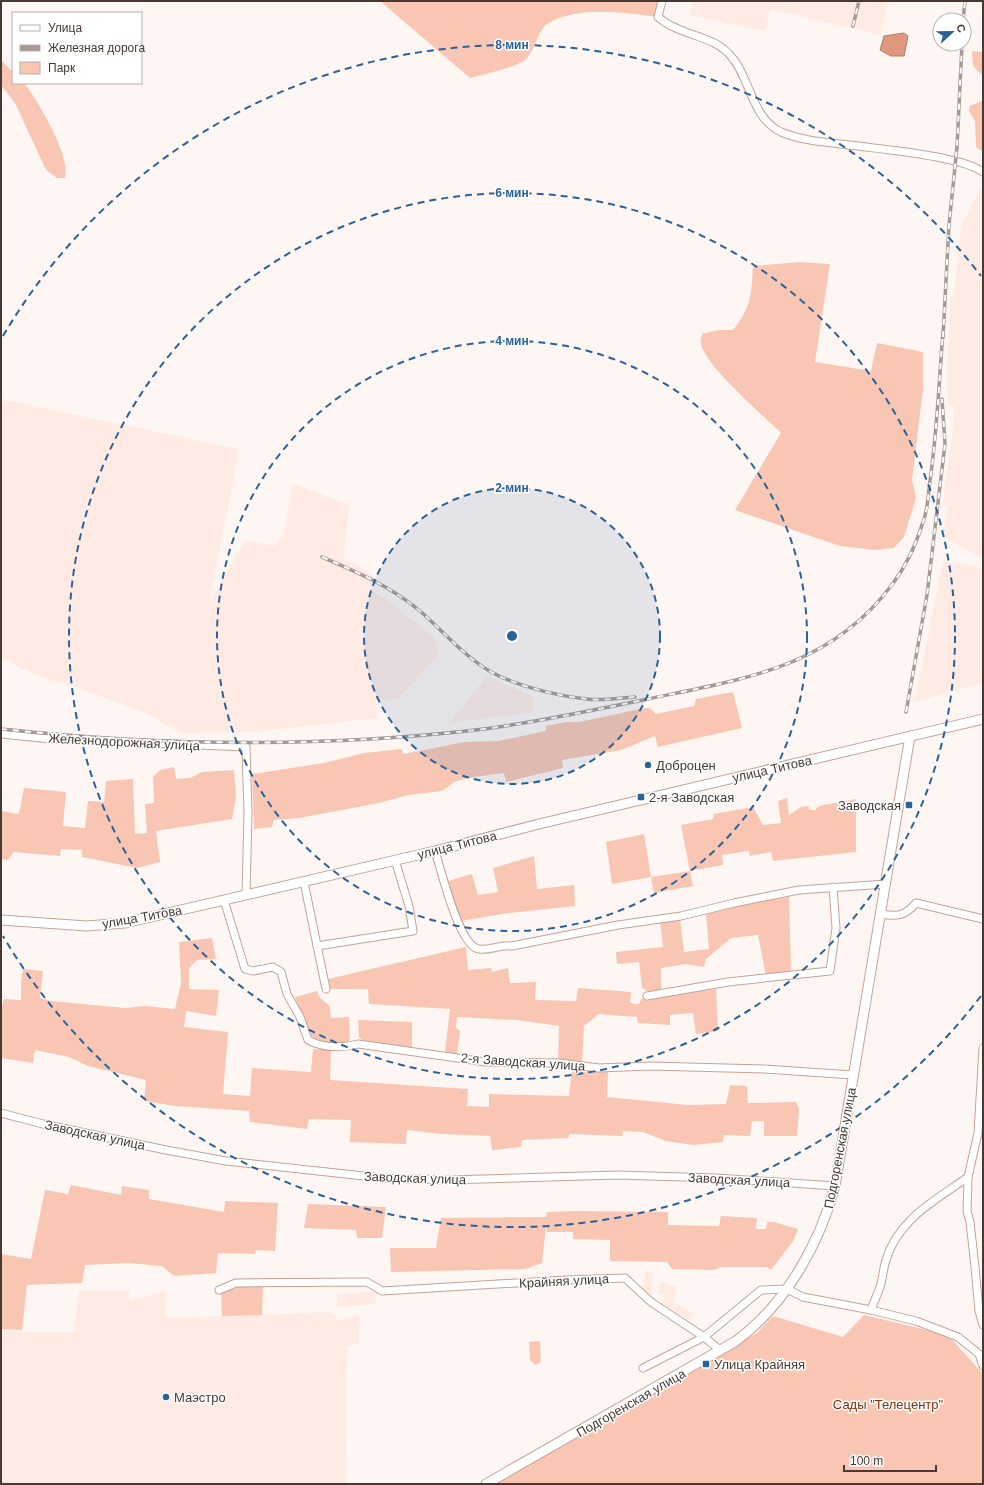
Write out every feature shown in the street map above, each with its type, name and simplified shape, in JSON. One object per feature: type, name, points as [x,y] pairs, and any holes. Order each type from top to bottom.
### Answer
[{"type":"main road","name":"улица Титова","points":[[1,920],[64,925],[117,923],[436,851],[539,824],[983,719]]},
{"type":"main road","name":"Подгоренская улица","points":[[486,1484],[721,1351],[747,1333],[787,1289],[819,1234],[828,1213],[835,1186],[910,736]]},
{"type":"street","points":[[662,1],[658,18],[673,27],[720,44],[731,56],[742,72],[758,110],[769,123],[780,131],[821,143],[924,155],[956,161],[970,164],[983,172]]},
{"type":"street","name":"Железнодорожная улица","points":[[1,734],[51,740],[246,747],[248,813],[246,895]]},
{"type":"street","points":[[436,851],[457,921],[465,938],[471,946],[479,950],[503,944],[512,946],[618,925],[681,916],[734,902],[799,890],[886,884]]},
{"type":"street","points":[[317,946],[413,931],[409,906],[395,860]]},
{"type":"street","points":[[304,882],[326,989]]},
{"type":"street","points":[[647,996],[728,982],[830,971],[836,928],[833,888]]},
{"type":"street","name":"2-я Заводская улица","points":[[224,900],[245,969],[253,971],[273,967],[281,972],[287,994],[300,1017],[308,1040],[317,1045],[346,1047],[358,1044],[486,1062],[558,1063],[599,1068],[650,1066],[764,1069],[853,1075]]},
{"type":"street","points":[[881,914],[895,917],[910,910],[916,903],[983,919]]},
{"type":"street","points":[[983,1048],[978,1133],[968,1177],[967,1212],[975,1267],[979,1311],[983,1325]]},
{"type":"street","name":"Заводская улица","points":[[1,1113],[43,1124],[226,1161],[375,1178],[446,1180],[617,1175],[716,1178],[835,1186]]},
{"type":"street","points":[[871,1310],[880,1286],[886,1259],[894,1243],[913,1215],[968,1177]]},
{"type":"street","name":"Крайняя улица","points":[[219,1290],[236,1282],[367,1282],[383,1291],[625,1278],[651,1302],[704,1337],[721,1351]]},
{"type":"street","points":[[643,1368],[704,1337],[761,1290],[787,1289],[803,1297],[871,1310],[916,1321],[958,1337],[981,1352],[983,1366]]},
{"type":"shaded area","points":[[693,1],[888,1],[881,35],[770,9],[765,31],[689,15]]},
{"type":"shaded area","points":[[904,33],[908,36],[904,56],[891,56],[880,50],[884,36]]},
{"type":"shaded area","points":[[981,187],[983,188],[983,559],[940,535],[944,528],[948,506],[942,505],[952,438],[954,406],[948,405],[947,367],[951,297],[954,297],[961,227]]},
{"type":"shaded area","points":[[1,399],[239,449],[210,600],[245,540],[274,546],[284,534],[293,483],[349,505],[344,558],[375,576],[371,582],[372,591],[379,594],[434,637],[439,655],[397,699],[376,700],[377,718],[255,732],[181,733],[148,714],[73,686],[43,678],[7,661],[1,657]]},
{"type":"shaded area","points":[[943,561],[983,568],[983,683],[915,702]]},
{"type":"shaded area","points":[[487,676],[533,697],[533,712],[449,723]]},
{"type":"shaded area","points":[[646,1270],[653,1272],[651,1288],[653,1289],[652,1295],[642,1290]]},
{"type":"shaded area","points":[[661,1281],[677,1287],[673,1301],[693,1314],[689,1320],[663,1303],[665,1295],[658,1293]]},
{"type":"shaded area","points":[[79,1291],[129,1291],[129,1300],[166,1291],[166,1318],[328,1312],[335,1315],[337,1321],[359,1315],[359,1344],[347,1346],[346,1484],[1,1484],[1,1329],[20,1332],[74,1332]]},
{"type":"shaded area","points":[[377,1291],[375,1304],[337,1307],[337,1294]]},
{"type":"green space","points":[[380,1],[662,1],[658,17],[616,12],[587,12],[560,18],[544,27],[528,57],[521,63],[470,78]]},
{"type":"green space","points":[[972,51],[983,52],[983,76],[973,66]]},
{"type":"green space","points":[[1,60],[12,71],[12,84],[25,84],[45,115],[59,143],[66,169],[65,178],[57,178],[46,170],[15,103],[1,85]]},
{"type":"green space","points":[[983,96],[983,152],[976,147],[975,121],[969,111],[970,106],[982,101]]},
{"type":"green space","points":[[799,262],[830,264],[815,362],[871,371],[877,343],[923,352],[923,389],[912,480],[916,498],[904,537],[894,548],[875,550],[840,546],[735,510],[781,433],[735,390],[712,363],[704,352],[701,343],[702,334],[719,330],[733,330],[739,322],[747,307],[751,293],[753,266]]},
{"type":"green space","points":[[733,692],[742,728],[658,747],[655,736],[621,750],[562,760],[563,768],[506,782],[504,773],[474,777],[456,781],[442,791],[409,795],[374,804],[299,818],[274,820],[272,827],[254,829],[252,774],[324,763],[364,753],[402,749],[403,754],[465,742],[498,741],[546,731],[546,726],[567,722],[579,722],[645,708],[650,708],[656,714],[694,706],[696,699]]},
{"type":"green space","points":[[174,767],[176,779],[190,778],[202,772],[234,770],[236,796],[232,819],[156,831],[160,862],[137,868],[82,857],[82,850],[61,849],[60,856],[14,852],[8,860],[1,859],[1,811],[19,814],[24,788],[66,792],[63,826],[85,828],[88,801],[104,802],[106,781],[133,779],[135,834],[147,833],[145,804],[154,803],[153,777],[160,770]]},
{"type":"green space","points":[[787,798],[789,815],[801,807],[808,806],[810,810],[815,810],[819,806],[856,799],[856,852],[773,861],[771,852],[750,856],[749,851],[722,855],[723,865],[690,871],[681,825],[713,819],[714,814],[753,807],[763,825],[781,823],[778,801]]},
{"type":"green space","points":[[644,834],[651,877],[612,884],[606,842]]},
{"type":"green space","points":[[534,856],[537,889],[574,885],[575,906],[502,914],[461,921],[448,881],[472,874],[478,895],[498,892],[493,868]]},
{"type":"green space","points":[[690,871],[693,886],[654,893],[651,877]]},
{"type":"green space","points":[[789,897],[791,972],[766,976],[758,935],[731,938],[706,959],[704,967],[686,964],[661,968],[661,989],[651,993],[642,988],[639,962],[617,964],[616,952],[663,947],[660,922],[680,919],[684,952],[709,949],[706,914],[727,907]]},
{"type":"green space","points":[[212,938],[216,959],[197,960],[189,968],[189,989],[219,990],[216,1016],[186,1011],[184,1027],[228,1032],[223,1094],[250,1096],[252,1068],[311,1072],[313,1049],[331,1050],[330,1080],[468,1089],[467,1106],[489,1107],[489,1094],[569,1096],[572,1069],[608,1072],[607,1097],[688,1105],[726,1104],[730,1085],[747,1086],[748,1103],[796,1102],[799,1109],[797,1136],[764,1136],[764,1121],[752,1121],[750,1136],[724,1135],[723,1142],[693,1145],[666,1141],[643,1132],[623,1131],[622,1136],[570,1134],[568,1138],[522,1140],[521,1147],[492,1150],[490,1136],[441,1134],[407,1130],[406,1144],[350,1142],[351,1120],[309,1119],[307,1129],[250,1122],[249,1111],[176,1106],[144,1101],[146,1080],[88,1066],[69,1057],[35,1050],[33,1063],[1,1058],[1,1010],[4,999],[21,1000],[21,981],[23,969],[43,971],[40,998],[51,1001],[125,1008],[146,1006],[175,1009],[181,982],[179,942]]},
{"type":"green space","points":[[466,947],[468,970],[491,968],[492,972],[508,968],[510,983],[536,982],[535,1000],[576,1001],[578,988],[631,992],[630,1003],[639,1004],[641,999],[716,989],[718,1031],[696,1034],[693,1013],[670,1015],[670,1025],[638,1023],[637,1017],[599,1014],[584,1026],[582,1063],[558,1061],[559,1026],[517,1020],[457,1017],[456,1028],[460,1031],[457,1054],[445,1052],[450,1009],[369,1004],[368,989],[329,989],[328,979]]},
{"type":"green space","points":[[317,991],[320,998],[330,1006],[331,1018],[349,1017],[350,1038],[348,1042],[338,1043],[322,1041],[310,1034],[295,997]]},
{"type":"green space","points":[[358,1020],[412,1022],[412,1049],[364,1041],[359,1037]]},
{"type":"green space","points":[[71,1185],[121,1195],[122,1186],[149,1190],[149,1199],[224,1212],[225,1201],[278,1203],[275,1251],[256,1250],[255,1254],[218,1253],[216,1273],[174,1276],[162,1266],[128,1263],[85,1265],[82,1283],[27,1285],[22,1330],[1,1329],[1,1254],[31,1259],[45,1190],[68,1194]]},
{"type":"green space","points":[[308,1204],[386,1207],[382,1238],[357,1238],[356,1230],[304,1228]]},
{"type":"green space","points":[[547,1212],[668,1212],[668,1225],[719,1226],[721,1216],[757,1218],[756,1229],[766,1229],[767,1222],[774,1222],[798,1229],[793,1241],[771,1270],[767,1267],[721,1267],[714,1270],[672,1269],[667,1262],[610,1261],[610,1240],[573,1239],[573,1232],[547,1232],[546,1225],[542,1263],[526,1269],[391,1272],[390,1248],[436,1248],[441,1218],[546,1217]]},
{"type":"green space","points":[[237,1286],[263,1287],[262,1315],[222,1316],[221,1294]]},
{"type":"green space","name":"Сады \"Телецентр\"","points":[[864,1315],[948,1335],[983,1374],[983,1484],[494,1484],[592,1430],[757,1333],[773,1316],[843,1337]]},
{"type":"green space","points":[[540,1341],[541,1362],[535,1365],[530,1360],[529,1342]]},
{"type":"railway","points":[[853,26],[859,1]]},
{"type":"railway","points":[[964,12],[965,1]]},
{"type":"railway","points":[[943,337],[949,225],[957,147],[962,52]]},
{"type":"railway","points":[[1,729],[121,739],[242,742],[303,742],[424,735],[524,723],[713,686],[779,667],[810,654],[839,636],[866,614],[891,586],[910,556],[925,517],[927,507],[936,426],[943,332]]},
{"type":"railway","points":[[906,712],[927,595],[945,444],[942,399]]},
{"type":"railway","points":[[322,557],[360,574],[409,602],[472,659],[481,666],[501,677],[538,690],[575,698],[599,700],[635,697]]},
{"type":"place","name":"Доброцен","points":[[648,765]]},
{"type":"place","name":"2-я Заводская","points":[[641,797]]},
{"type":"place","name":"Заводская","points":[[909,805]]},
{"type":"place","name":"Улица Крайняя","points":[[706,1364]]},
{"type":"place","name":"Маэстро","points":[[166,1397]]}]
